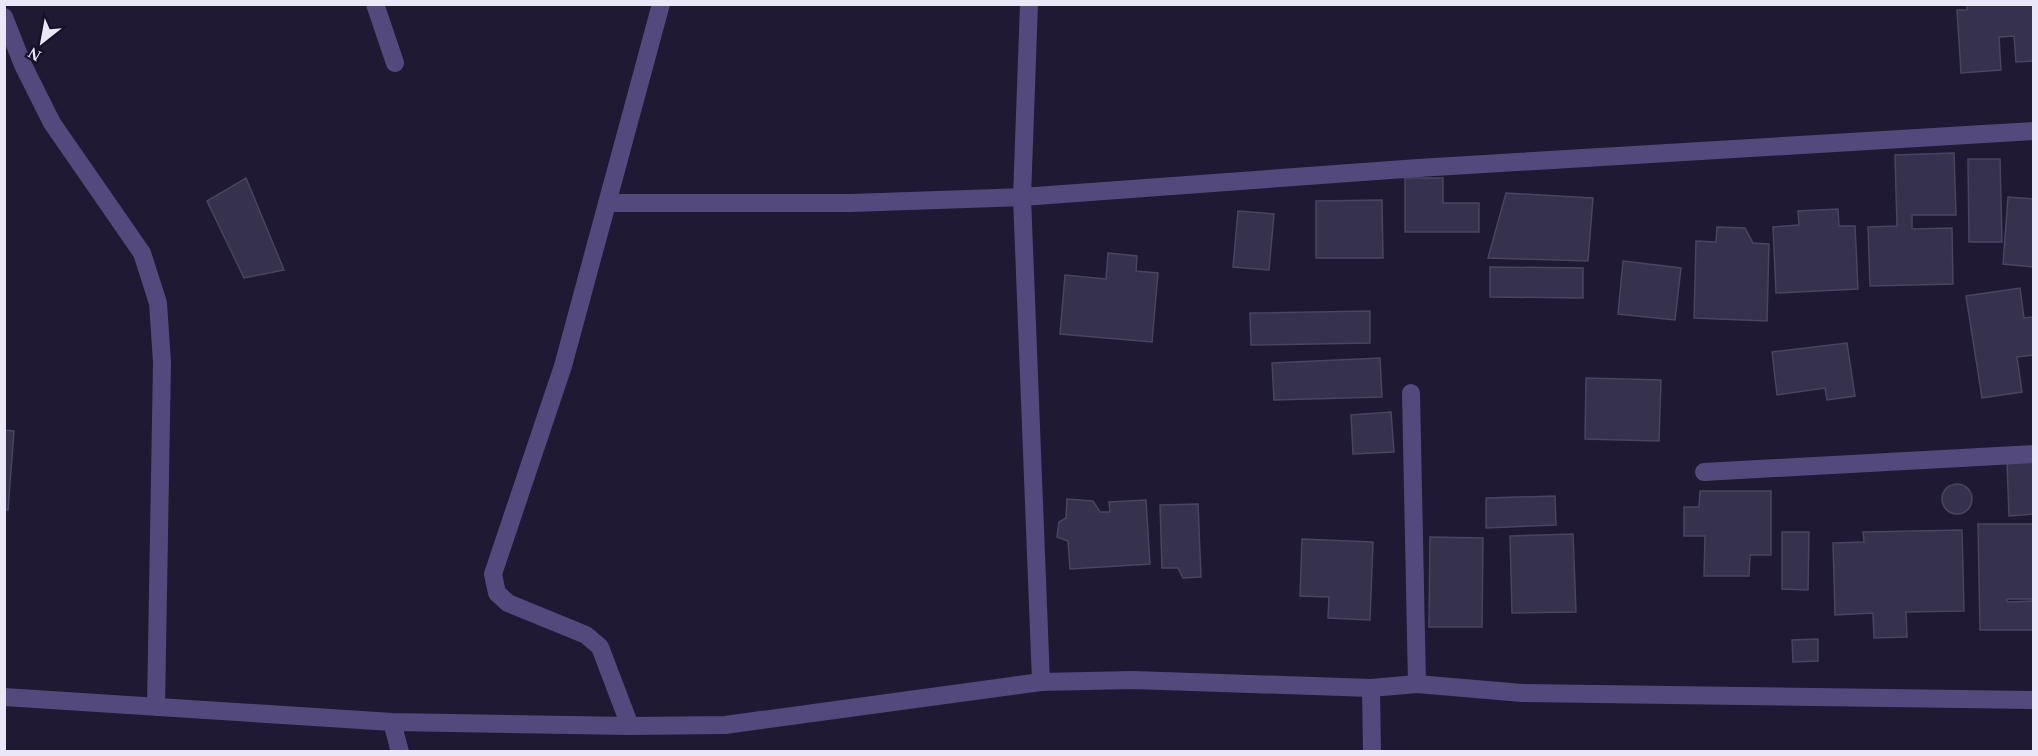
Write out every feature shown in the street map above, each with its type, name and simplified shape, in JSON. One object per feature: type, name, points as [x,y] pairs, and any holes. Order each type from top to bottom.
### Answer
[{"type":"street","points":[[375,4],[395,63]]},
{"type":"street","points":[[630,726],[600,647],[586,635],[508,603],[497,593],[493,574],[563,366],[661,4]]},
{"type":"street","points":[[1029,4],[1022,197],[1041,682]]},
{"type":"street","points":[[4,17],[23,65],[52,123],[142,253],[158,303],[162,362],[156,707]]},
{"type":"street","points":[[607,203],[850,202],[1022,197],[1407,169],[2034,131]]},
{"type":"street","points":[[1411,393],[1417,684]]},
{"type":"street","points":[[1704,472],[2034,454]]},
{"type":"street","points":[[4,697],[392,722],[630,726],[725,725],[1041,682],[1133,680],[1371,688],[1417,684],[1522,693],[2034,700]]},
{"type":"street","points":[[1371,688],[1372,752]]},
{"type":"street","points":[[392,722],[400,752]]},
{"type":"building","points":[[1967,4],[2034,4],[2034,61],[2016,62],[2014,36],[1999,37],[2001,70],[1961,73],[1957,10],[1967,10]]},
{"type":"building","points":[[1954,153],[1956,215],[1912,215],[1912,229],[1952,228],[1953,284],[1870,286],[1868,227],[1897,226],[1895,155]]},
{"type":"building","points":[[1968,159],[2000,159],[2002,242],[1969,242]]},
{"type":"building","points":[[246,178],[284,270],[244,278],[207,201]]},
{"type":"building","points":[[1405,178],[1443,178],[1443,203],[1479,203],[1479,232],[1405,232]]},
{"type":"building","points":[[1506,193],[1593,198],[1588,261],[1488,258]]},
{"type":"building","points":[[2008,197],[2034,199],[2034,267],[2003,264]]},
{"type":"building","points":[[1382,200],[1383,258],[1316,258],[1316,201]]},
{"type":"building","points":[[1838,209],[1839,226],[1855,226],[1858,289],[1776,293],[1773,227],[1799,225],[1798,211]]},
{"type":"building","points":[[1238,211],[1274,214],[1269,270],[1233,267]]},
{"type":"building","points":[[1717,227],[1745,228],[1753,243],[1769,244],[1767,321],[1694,318],[1696,241],[1716,242]]},
{"type":"building","points":[[1108,253],[1137,256],[1136,271],[1158,273],[1152,342],[1060,334],[1065,275],[1106,279]]},
{"type":"building","points":[[1623,261],[1681,268],[1675,320],[1618,314]]},
{"type":"building","points":[[1490,267],[1583,268],[1583,298],[1490,297]]},
{"type":"building","points":[[2020,288],[2024,318],[2034,317],[2034,355],[2017,357],[2022,392],[1982,398],[1966,296]]},
{"type":"building","points":[[1370,311],[1370,343],[1251,345],[1250,313]]},
{"type":"building","points":[[1847,343],[1855,396],[1827,400],[1825,388],[1777,395],[1772,352]]},
{"type":"building","points":[[1380,358],[1382,397],[1274,400],[1272,363]]},
{"type":"building","points":[[1586,378],[1661,380],[1659,441],[1585,439]]},
{"type":"building","points":[[1391,412],[1394,452],[1353,454],[1351,415]]},
{"type":"building","points":[[4,430],[14,431],[8,510],[4,510]]},
{"type":"building","points":[[2034,461],[2034,514],[2009,516],[2007,462]]},
{"type":"building","points":[[1957,484],[1967,489],[1972,499],[1967,509],[1957,514],[1947,509],[1942,499],[1947,489]]},
{"type":"building","points":[[1700,491],[1771,491],[1771,555],[1750,555],[1749,576],[1704,576],[1705,536],[1684,536],[1684,507],[1699,507]]},
{"type":"building","points":[[1555,496],[1556,525],[1486,528],[1486,498]]},
{"type":"building","points":[[1067,499],[1093,501],[1100,512],[1110,512],[1109,502],[1146,500],[1150,564],[1070,569],[1068,541],[1057,537],[1059,522],[1066,518]]},
{"type":"building","points":[[1198,504],[1201,577],[1183,578],[1178,568],[1162,568],[1160,505]]},
{"type":"building","points":[[1978,524],[2034,524],[2034,599],[2007,599],[2007,602],[2034,601],[2034,630],[1980,630]]},
{"type":"building","points":[[1962,530],[1964,611],[1906,612],[1907,637],[1874,638],[1873,613],[1835,615],[1833,543],[1864,542],[1863,532]]},
{"type":"building","points":[[1782,532],[1809,532],[1808,590],[1782,589]]},
{"type":"building","points":[[1573,534],[1576,612],[1512,613],[1510,536]]},
{"type":"building","points":[[1430,537],[1483,538],[1482,627],[1429,627]]},
{"type":"building","points":[[1302,539],[1373,542],[1370,620],[1328,618],[1329,597],[1300,596]]},
{"type":"building","points":[[1818,639],[1818,661],[1793,662],[1792,640]]}]
